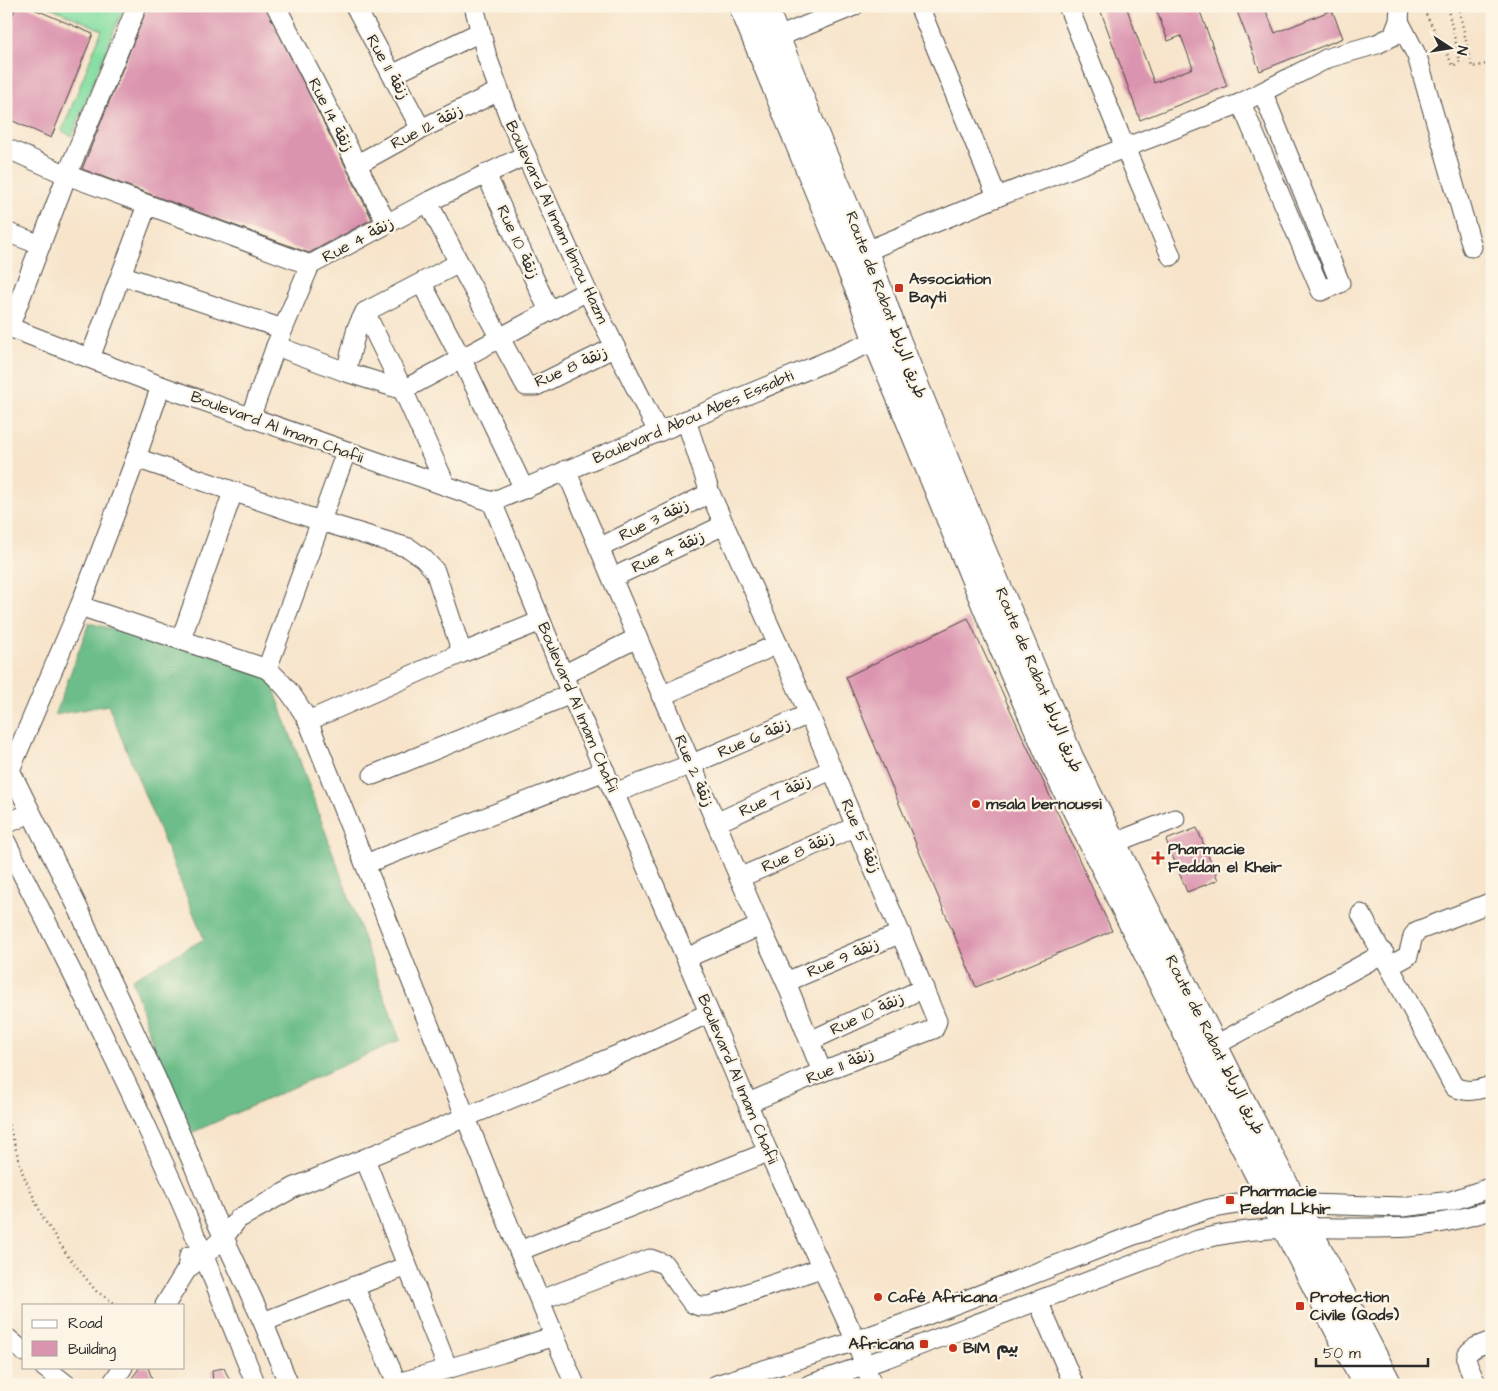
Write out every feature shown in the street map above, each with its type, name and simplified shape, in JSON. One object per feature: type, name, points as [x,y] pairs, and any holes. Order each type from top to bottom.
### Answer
[{"type":"main road","name":"Route de Rabat طريق الرباط","points":[[741,6],[860,296],[885,336],[992,570],[1071,757],[1390,1385]]},
{"type":"main road","name":"Route de Rabat طريق الرباط","points":[[765,6],[866,252],[885,336],[1012,672],[1053,766],[1141,946],[1365,1385]]},
{"type":"street","points":[[8,327],[67,175],[137,6]]},
{"type":"street","name":"Rue 11 زنقة","points":[[354,6],[421,129]]},
{"type":"street","name":"Boulevard Al Imam Ibnou Hazm","points":[[474,6],[480,32],[510,122],[587,291],[658,432]]},
{"type":"street","points":[[778,37],[854,6]]},
{"type":"street","points":[[919,6],[997,197]]},
{"type":"street","points":[[1068,6],[1171,256]]},
{"type":"street","name":"Rue 14 زنقة","points":[[277,7],[387,224]]},
{"type":"street","points":[[866,252],[997,197],[1241,103],[1328,58],[1377,44],[1393,36],[1399,14]]},
{"type":"street","points":[[1399,14],[1417,56],[1472,247]]},
{"type":"street","points":[[392,75],[480,32]]},
{"type":"street","name":"Rue 12 زنقة","points":[[356,165],[421,129],[499,91]]},
{"type":"street","points":[[1241,103],[1321,291],[1340,283],[1263,93]]},
{"type":"street","points":[[6,148],[67,175],[310,265]]},
{"type":"street","name":"Rue 4 زنقة","points":[[250,418],[279,338],[310,265],[428,202],[526,154]]},
{"type":"street","name":"Rue 10 زنقة","points":[[486,174],[549,311]]},
{"type":"street","points":[[1286,210],[1307,200]]},
{"type":"street","points":[[428,202],[500,337]]},
{"type":"street","points":[[90,358],[148,205]]},
{"type":"street","points":[[6,232],[41,245]]},
{"type":"street","points":[[346,372],[357,328],[365,312],[422,284],[459,263]]},
{"type":"street","points":[[121,275],[279,338],[346,372],[403,390],[462,360],[500,337],[587,291]]},
{"type":"street","points":[[422,284],[462,360],[524,489]]},
{"type":"street","points":[[365,312],[403,390],[446,486]]},
{"type":"street","name":"Boulevard Al Imam Chafii","points":[[8,327],[161,386],[492,502],[571,694],[710,1012],[768,1152],[856,1341],[872,1385]]},
{"type":"street","name":"Boulevard Abou Abes Essabti","points":[[492,502],[885,336]]},
{"type":"street","name":"Rue 8 زنقة","points":[[500,337],[526,386],[536,386],[616,347]]},
{"type":"street","points":[[161,386],[80,606],[8,768],[80,912],[156,1078],[213,1214],[289,1385]]},
{"type":"street","name":"Rue 5 زنقة","points":[[686,420],[710,493],[810,714],[924,988],[937,1021],[934,1029]]},
{"type":"street","points":[[266,669],[346,452]]},
{"type":"street","points":[[136,458],[320,521],[409,548],[423,558],[435,571],[462,653]]},
{"type":"street","name":"Rue 2 زنقة","points":[[566,470],[739,878],[786,982],[822,1072]]},
{"type":"street","points":[[181,639],[233,492]]},
{"type":"street","name":"Rue 3 زنقة","points":[[598,548],[710,493]]},
{"type":"street","name":"Rue 4 زنقة","points":[[612,578],[724,525]]},
{"type":"street","points":[[80,606],[266,669],[281,680],[291,693],[308,721],[465,1117],[575,1385]]},
{"type":"street","points":[[308,721],[462,653],[541,621]]},
{"type":"street","points":[[563,675],[637,638]]},
{"type":"street","points":[[661,696],[778,644]]},
{"type":"street","points":[[373,775],[571,694]]},
{"type":"street","name":"Rue 6 زنقة","points":[[614,793],[692,764],[810,714]]},
{"type":"street","name":"Rue 7 زنقة","points":[[716,823],[833,769]]},
{"type":"street","points":[[365,864],[605,771]]},
{"type":"street","points":[[6,824],[30,812]]},
{"type":"street","points":[[1114,843],[1175,819]]},
{"type":"street","name":"Rue 8 زنقة","points":[[739,878],[857,826]]},
{"type":"street","points":[[6,842],[50,927],[147,1126],[204,1256],[256,1385]]},
{"type":"street","points":[[1216,1045],[1387,960],[1408,956],[1416,931],[1492,902]]},
{"type":"street","points":[[1362,914],[1454,1087],[1464,1091],[1474,1091],[1492,1086]]},
{"type":"street","points":[[686,958],[760,926]]},
{"type":"street","name":"Rue 9 زنقة","points":[[786,982],[901,933]]},
{"type":"street","name":"Rue 10 زنقة","points":[[810,1041],[924,988]]},
{"type":"street","points":[[187,1268],[204,1256],[224,1237],[238,1219],[295,1187],[632,1048],[710,1012]]},
{"type":"street","name":"Rue 11 زنقة","points":[[748,1104],[822,1072],[934,1029]]},
{"type":"street","points":[[519,1251],[768,1152]]},
{"type":"street","points":[[365,1159],[448,1369]]},
{"type":"street","points":[[716,1385],[856,1341],[1208,1209],[1248,1202],[1297,1202],[1402,1207],[1451,1200],[1492,1187]]},
{"type":"street","points":[[809,1385],[865,1366],[1221,1233],[1284,1227],[1411,1226],[1453,1222],[1492,1210]]},
{"type":"street","points":[[213,1214],[238,1219]]},
{"type":"street","points":[[166,1304],[187,1268],[193,1231],[213,1214]]},
{"type":"street","points":[[540,1300],[650,1259],[664,1264],[692,1303],[699,1306],[709,1306],[821,1268]]},
{"type":"street","points":[[262,1322],[407,1266]]},
{"type":"street","points":[[354,1286],[398,1384],[555,1336]]},
{"type":"street","points":[[1038,1301],[1074,1385]]},
{"type":"street","points":[[6,1337],[22,1350]]},
{"type":"street","points":[[1477,1385],[1466,1362],[1468,1354],[1473,1347],[1492,1340]]},
{"type":"street","points":[[45,1368],[67,1385]]},
{"type":"street","points":[[111,1385],[122,1368]]},
{"type":"path","points":[[1420,6],[1453,66],[1460,61],[1447,6]]},
{"type":"path","points":[[1458,6],[1472,67],[1492,63]]},
{"type":"path","points":[[6,1115],[23,1174],[43,1218],[68,1256],[96,1291],[116,1304]]},
{"type":"green space","points":[[48,6],[124,6],[72,136],[62,131],[102,30]]},
{"type":"green space","points":[[89,623],[267,669],[400,1040],[182,1137],[132,979],[204,939],[108,705],[55,715]]},
{"type":"building","points":[[16,6],[27,6],[93,34],[51,138],[6,118],[6,31]]},
{"type":"building","points":[[148,6],[265,6],[372,219],[309,253],[82,169]]},
{"type":"building","points":[[1099,6],[1126,6],[1154,83],[1193,68],[1181,36],[1168,41],[1155,6],[1198,6],[1227,86],[1140,120]]},
{"type":"building","points":[[1235,6],[1264,6],[1275,33],[1332,10],[1343,38],[1260,71]]},
{"type":"building","name":"msala bernoussi","points":[[968,618],[1112,931],[976,987],[846,677]]},
{"type":"building","points":[[1197,828],[1218,880],[1187,892],[1166,840]]},
{"type":"building","points":[[139,1368],[148,1368],[154,1385],[127,1385]]},
{"type":"building","points":[[224,1368],[232,1385],[213,1385],[212,1370]]},
{"type":"place","name":"Association Bayti","points":[[899,288]]},
{"type":"place","name":"msala bernoussi","points":[[976,804]]},
{"type":"place","name":"Pharmacie Feddan el Kheir","points":[[1158,858]]},
{"type":"place","name":"Pharmacie Fedan Lkhir","points":[[1230,1200]]},
{"type":"place","name":"Café Africana","points":[[878,1297]]},
{"type":"place","name":"Protection Civile (Qods)","points":[[1300,1306]]},
{"type":"place","name":"Africana","points":[[924,1344]]},
{"type":"place","name":"BIM بيم","points":[[953,1348]]}]
